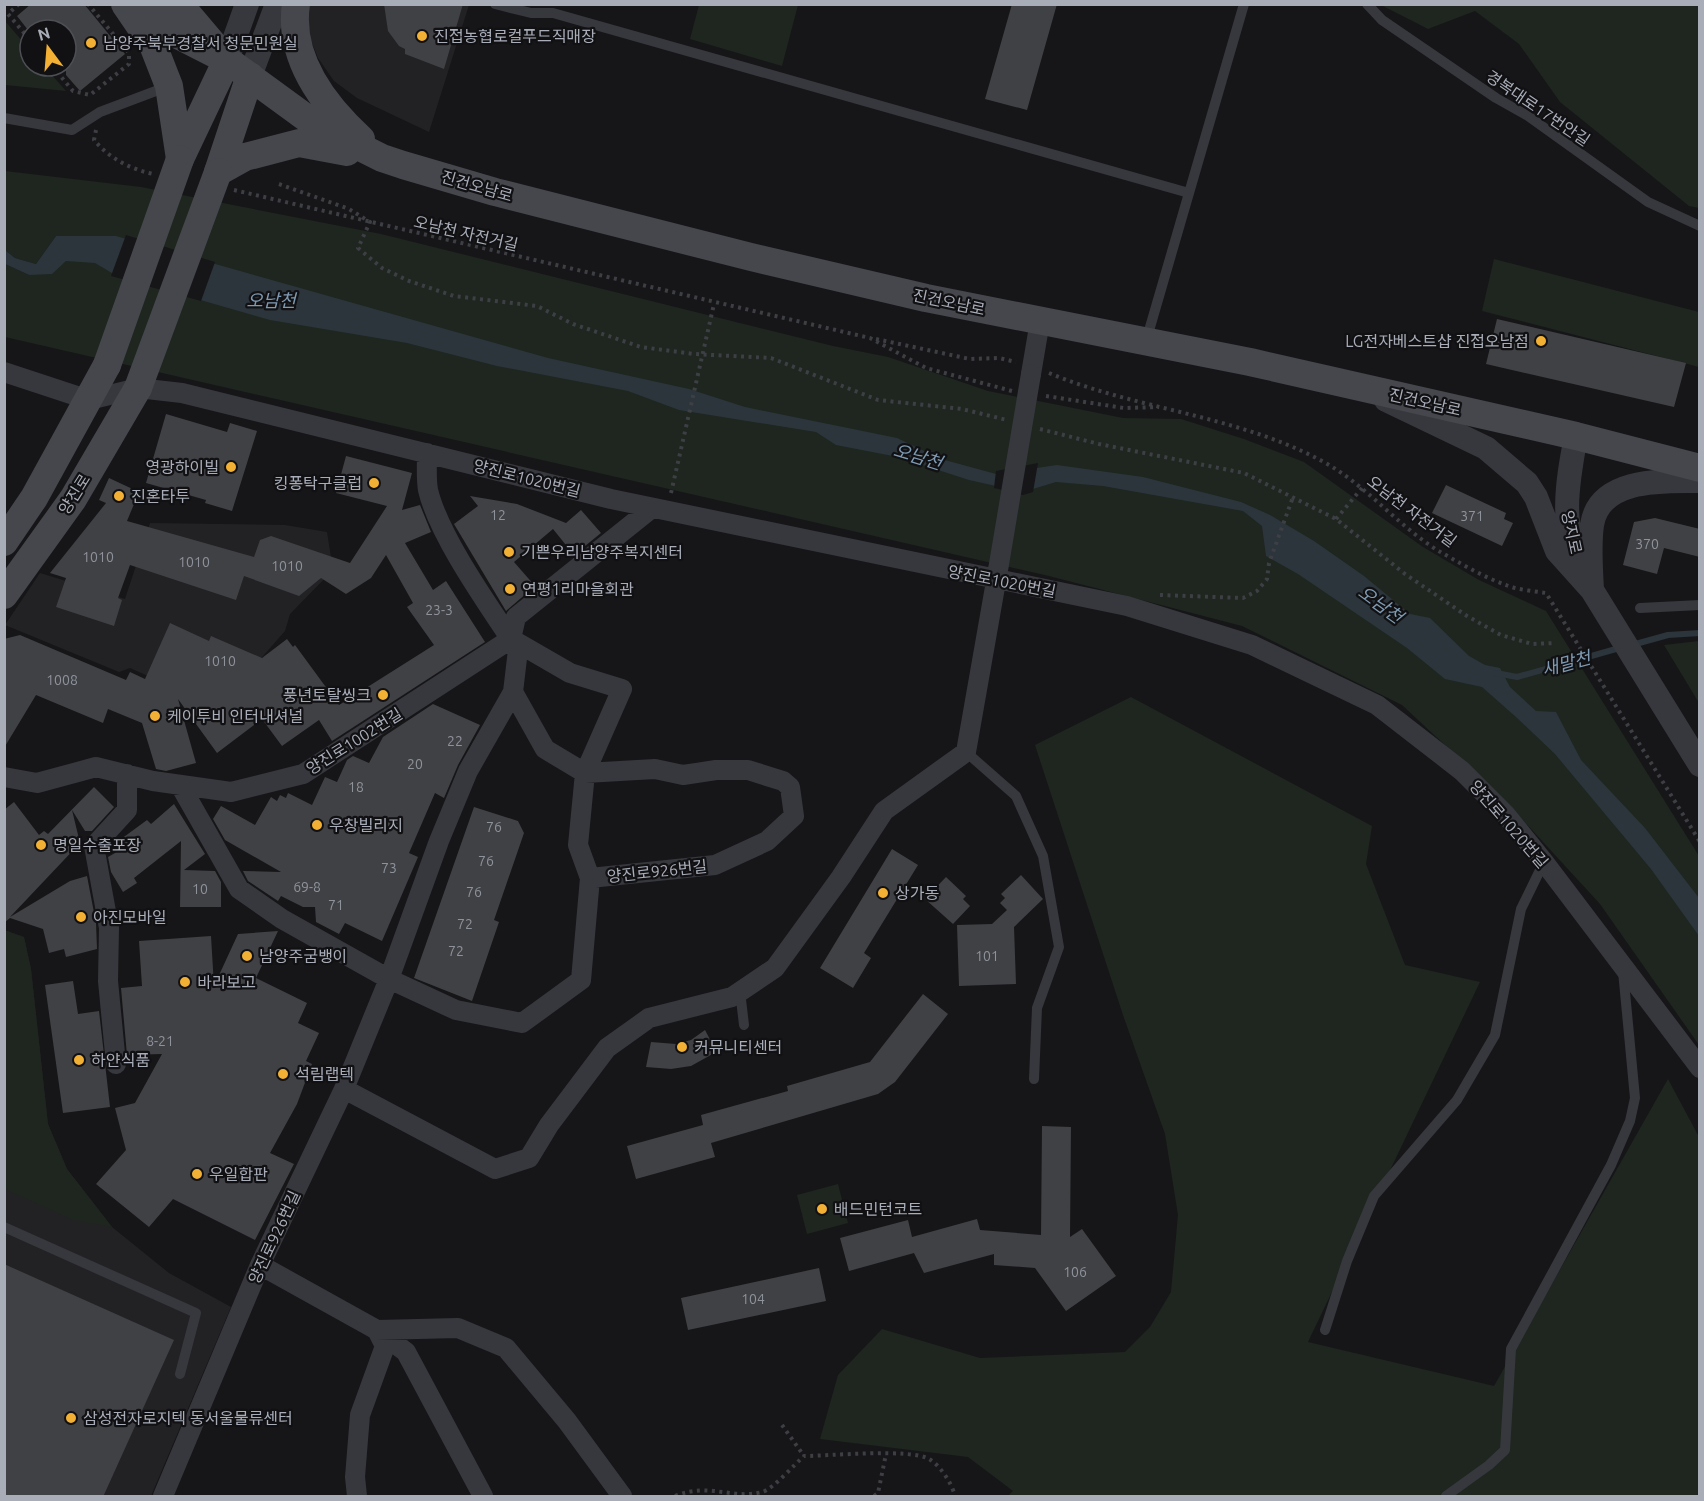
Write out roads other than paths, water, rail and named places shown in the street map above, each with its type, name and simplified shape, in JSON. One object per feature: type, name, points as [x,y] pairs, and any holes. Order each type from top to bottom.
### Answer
[{"type":"main road","points":[[125,4],[153,45],[169,86],[169,167]]},
{"type":"main road","name":"진건오남로","points":[[143,4],[174,33],[238,68],[316,125],[382,158],[495,192],[751,257],[1040,321],[1146,341],[1360,387],[1576,436],[1700,468]]},
{"type":"main road","name":"진건오남로","points":[[179,4],[238,68]]},
{"type":"main road","points":[[296,4],[294,18],[298,48],[317,87],[336,116],[382,158]]},
{"type":"main road","points":[[169,167],[238,68]]},
{"type":"main road","points":[[221,180],[238,68]]},
{"type":"main road","points":[[221,180],[244,157],[299,143],[382,158]]},
{"type":"main road","name":"양진로","points":[[4,542],[34,498],[107,365],[169,167]]},
{"type":"main road","name":"양진로","points":[[4,595],[73,499],[138,388],[221,180]]},
{"type":"street","points":[[238,68],[247,4]]},
{"type":"street","points":[[238,68],[277,4]]},
{"type":"street","points":[[344,1089],[495,1169],[529,1158],[549,1125],[607,1048],[650,1018],[732,997],[775,968],[841,877],[884,811],[966,752],[1040,321]]},
{"type":"street","points":[[4,372],[89,400],[138,388]]},
{"type":"street","points":[[1360,387],[1486,448],[1518,473],[1536,497],[1557,551],[1592,590],[1700,765]]},
{"type":"street","name":"양진로1020번길","points":[[138,388],[182,393],[659,509],[997,574],[1128,606],[1252,645],[1377,705],[1462,771],[1506,815],[1544,862],[1700,1068]]},
{"type":"street","name":"양지로","points":[[1576,436],[1565,495],[1567,517],[1581,570],[1592,590]]},
{"type":"street","points":[[427,453],[428,490],[443,526],[469,575],[512,639],[570,673],[622,689],[585,773],[545,749],[513,692]]},
{"type":"street","points":[[1592,590],[1592,522],[1609,496],[1631,486],[1655,482],[1700,481]]},
{"type":"street","points":[[512,639],[516,617],[659,509]]},
{"type":"street","name":"양진로926번길","points":[[163,1497],[260,1265],[344,1089],[389,979],[439,841],[468,771],[513,692],[518,650],[512,639]]},
{"type":"street","name":"양진로1002번길","points":[[4,777],[37,783],[96,766],[180,785],[231,792],[303,774],[512,639]]},
{"type":"street","name":"양진로926번길","points":[[180,785],[239,889],[282,919],[389,979],[456,1010],[522,1023],[581,980],[590,879],[578,845],[585,773],[655,769],[683,775],[716,770],[748,770],[783,781],[790,787],[794,816],[767,841],[715,865],[590,879]]},
{"type":"street","points":[[116,1064],[108,981],[109,928],[94,846],[127,810],[127,774]]},
{"type":"street","points":[[260,1265],[377,1330],[406,1352],[483,1497]]},
{"type":"street","points":[[377,1330],[458,1328],[506,1348],[567,1421],[622,1497]]},
{"type":"street","points":[[357,1497],[355,1477],[360,1415],[385,1346],[377,1330]]},
{"type":"lane","points":[[495,4],[531,13],[553,13],[1189,193]]},
{"type":"lane","points":[[1146,341],[1244,4]]},
{"type":"lane","name":"경복대로17번안길","points":[[1366,4],[1382,20],[1496,98],[1528,116],[1648,202],[1700,226]]},
{"type":"lane","points":[[4,118],[72,130],[100,112],[169,86]]},
{"type":"lane","points":[[1640,608],[1700,605]]},
{"type":"lane","points":[[966,752],[1016,796],[1043,856],[1059,947],[1037,1008],[1034,1079]]},
{"type":"lane","points":[[1325,1330],[1347,1261],[1374,1196],[1457,1100],[1495,1035],[1521,909],[1544,862]]},
{"type":"lane","points":[[1446,1497],[1489,1465],[1504,1450],[1511,1349],[1606,1174],[1630,1121],[1635,1098],[1622,967]]},
{"type":"lane","points":[[740,991],[744,1025]]},
{"type":"lane","points":[[4,1227],[196,1313],[180,1374]]},
{"type":"water","name":"오남천","points":[[56,236],[116,236],[548,358],[689,389],[745,407],[897,438],[941,459],[996,474],[1057,465],[1143,477],[1241,502],[1270,515],[1314,541],[1364,576],[1410,614],[1430,618],[1469,656],[1485,665],[1500,668],[1510,687],[1536,711],[1556,712],[1581,760],[1645,828],[1699,898],[1699,936],[1651,869],[1555,754],[1516,717],[1482,687],[1445,679],[1407,648],[1298,574],[1266,556],[1262,526],[1243,511],[1103,486],[1056,482],[1023,492],[969,480],[898,457],[836,445],[816,432],[679,410],[628,391],[497,366],[407,343],[270,320],[117,276],[95,263],[66,261],[52,274],[29,275],[5,264],[5,250],[15,258],[36,264]]},
{"type":"waterway","name":"새말천","points":[[1632,645],[1668,635],[1700,633]]},
{"type":"waterway","name":"새말천","points":[[1496,673],[1517,677],[1623,647]]},
{"type":"place","name":"진접농협로컬푸드직매장","points":[[422,36]]},
{"type":"place","name":"남양주북부경찰서 청문민원실","points":[[91,43]]},
{"type":"place","name":"LG전자베스트샵 진접오남점","points":[[1541,341]]},
{"type":"place","name":"영광하이빌","points":[[231,467]]},
{"type":"place","name":"킹퐁탁구클럽","points":[[374,483]]},
{"type":"place","name":"진혼타투","points":[[119,496]]},
{"type":"place","name":"기쁜우리남양주복지센터","points":[[509,552]]},
{"type":"place","name":"연평1리마을회관","points":[[510,589]]},
{"type":"place","name":"풍년토탈씽크","points":[[383,695]]},
{"type":"place","name":"케이투비 인터내셔널","points":[[155,716]]},
{"type":"place","name":"우창빌리지","points":[[317,825]]},
{"type":"place","name":"명일수출포장","points":[[41,845]]},
{"type":"place","name":"상가동","points":[[883,893]]},
{"type":"place","name":"아진모바일","points":[[81,917]]},
{"type":"place","name":"남양주굼뱅이","points":[[247,956]]},
{"type":"place","name":"바라보고","points":[[185,982]]},
{"type":"place","name":"커뮤니티센터","points":[[682,1047]]},
{"type":"place","name":"하얀식품","points":[[79,1060]]},
{"type":"place","name":"석림랩텍","points":[[283,1074]]},
{"type":"place","name":"우일합판","points":[[197,1174]]},
{"type":"place","name":"배드민턴코트","points":[[822,1209]]},
{"type":"place","name":"삼성전자로지텍 동서울물류센터","points":[[71,1418]]}]
